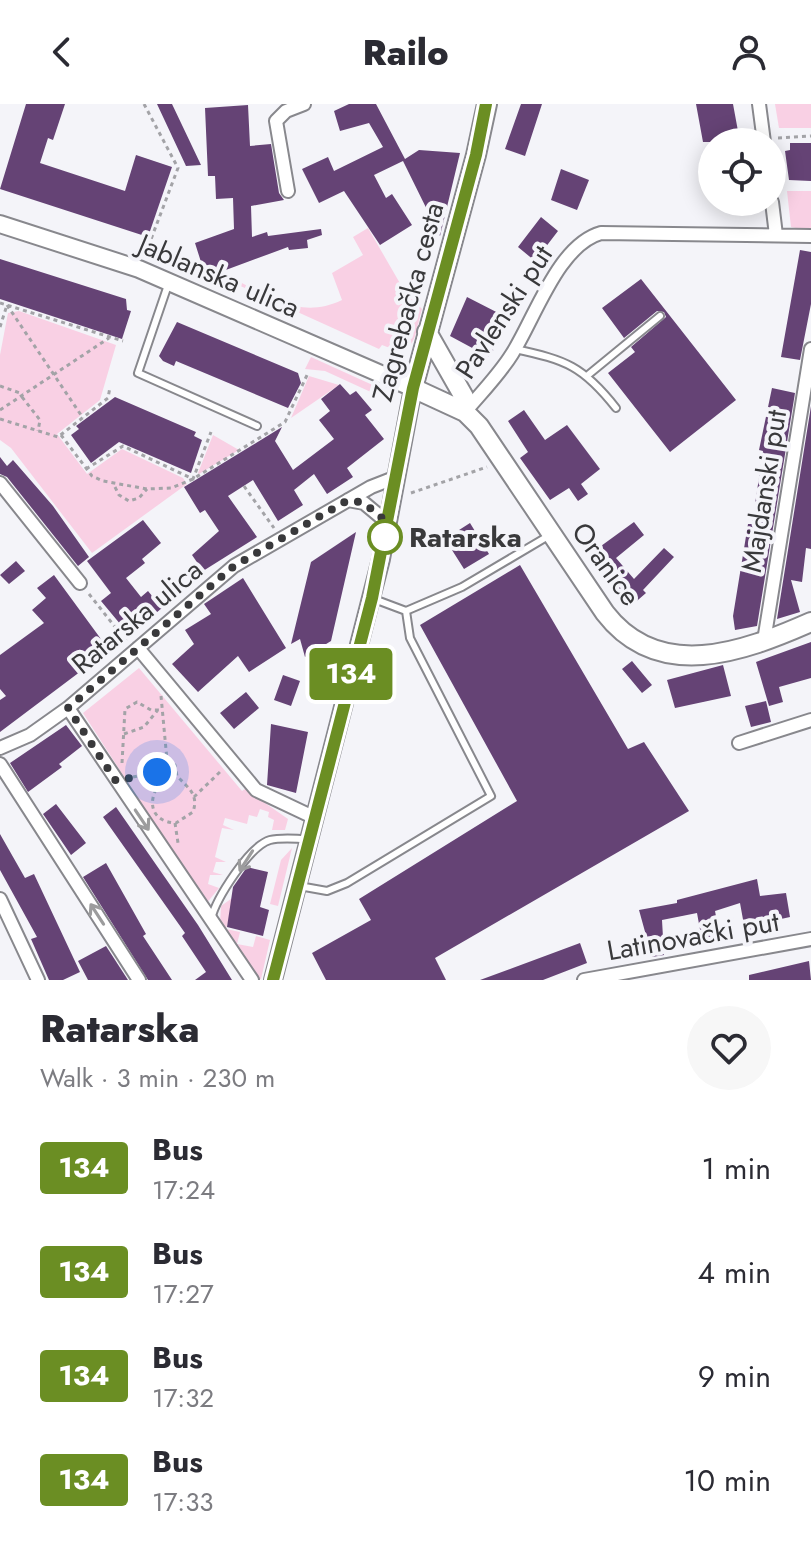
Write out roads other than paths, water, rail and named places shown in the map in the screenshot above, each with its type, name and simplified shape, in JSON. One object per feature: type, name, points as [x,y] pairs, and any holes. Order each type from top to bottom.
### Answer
[{"type":"main road","name":"Zagrebačka cesta","points":[[413,388],[487,104]]},
{"type":"main road","points":[[427,332],[464,397],[465,412]]},
{"type":"main road","name":"Oranice","points":[[413,388],[465,412],[485,433],[550,535],[615,625],[641,646],[682,656],[764,641],[811,622]]},
{"type":"street","points":[[288,191],[276,121],[286,111],[304,104]]},
{"type":"street","points":[[759,104],[762,128]]},
{"type":"street","points":[[774,216],[776,235]]},
{"type":"street","name":"Jablanska ulica","points":[[0,224],[169,282],[413,388]]},
{"type":"street","name":"Pavlenski put","points":[[465,412],[515,349],[561,266],[587,237],[601,233],[811,236]]},
{"type":"street","name":"Majdanski put","points":[[764,641],[811,349]]},
{"type":"street","name":"Zagrebačka cesta","points":[[273,980],[372,598],[413,388]]},
{"type":"street","name":"Ratarska ulica","points":[[1,747],[30,735],[68,708],[133,646],[234,566],[348,500],[394,478]]},
{"type":"street","points":[[0,483],[80,583]]},
{"type":"street","points":[[348,500],[364,503],[388,523]]},
{"type":"street","points":[[133,646],[256,790],[313,817]]},
{"type":"street","points":[[68,708],[119,776],[210,921],[252,980]]},
{"type":"street","points":[[739,743],[811,720]]},
{"type":"street","points":[[0,764],[139,980]]},
{"type":"street","points":[[0,899],[38,980]]},
{"type":"street","name":"Latinovački put","points":[[584,980],[811,939]]},
{"type":"lane","points":[[169,282],[138,373],[257,426]]},
{"type":"lane","points":[[588,375],[660,316]]},
{"type":"lane","points":[[515,349],[570,363],[588,375],[616,408]]},
{"type":"lane","points":[[372,598],[406,611],[462,587],[550,535]]},
{"type":"lane","points":[[296,885],[327,891],[347,883],[491,796],[410,638],[406,611]]},
{"type":"lane","points":[[210,921],[216,899],[254,848],[271,839],[308,839]]},
{"type":"place","name":"Ratarska","points":[[385,537]]}]
